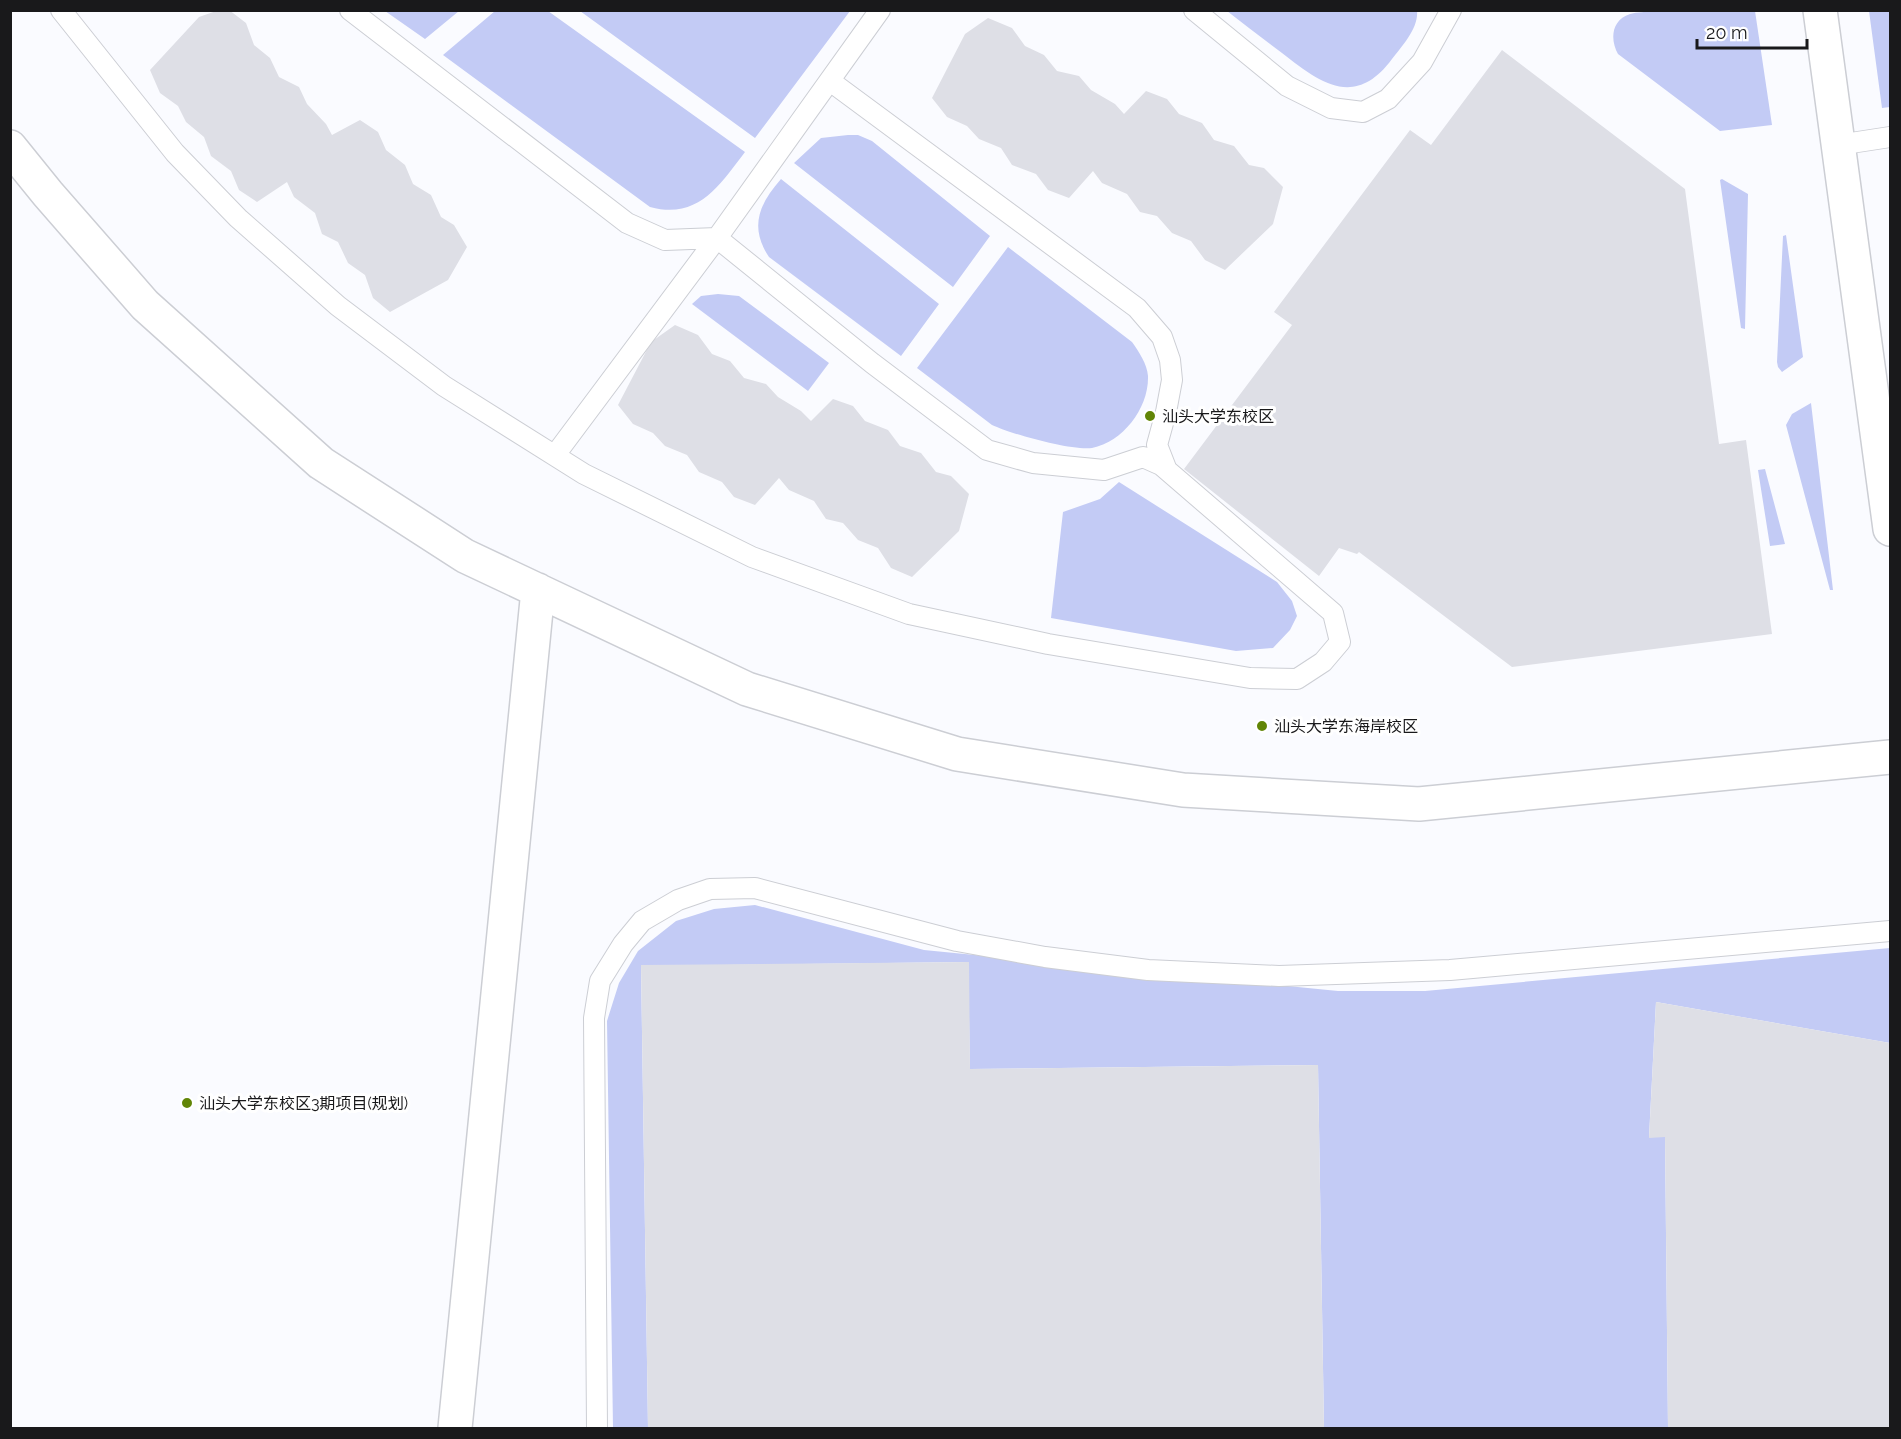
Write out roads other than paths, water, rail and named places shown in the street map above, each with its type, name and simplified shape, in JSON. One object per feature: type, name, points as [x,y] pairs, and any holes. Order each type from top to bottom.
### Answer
[{"type":"main road","points":[[1820,10],[1890,529]]},
{"type":"main road","points":[[10,147],[145,305],[321,463],[465,556],[747,688],[957,754],[1183,790],[1419,804],[1890,757]]},
{"type":"main road","points":[[455,1428],[538,590]]},
{"type":"lane","points":[[61,10],[175,153],[238,218],[338,306],[444,386],[584,474],[752,557],[909,614],[1048,644],[1250,678],[1297,679],[1323,662],[1340,642],[1333,613],[1166,468],[1143,457],[1104,470],[1033,463],[987,450],[872,363],[717,238],[666,240],[627,223],[350,10]]},
{"type":"lane","points":[[555,455],[717,238],[880,10]]},
{"type":"lane","points":[[1194,10],[1287,86],[1331,108],[1363,112],[1388,99],[1422,62],[1451,10]]},
{"type":"lane","points":[[830,81],[1137,308],[1162,338],[1170,360],[1172,380],[1166,412],[1156,445],[1166,468]]},
{"type":"lane","points":[[1838,144],[1890,137]]},
{"type":"lane","points":[[597,1428],[594,1018],[600,981],[623,944],[642,921],[678,900],[710,889],[755,888],[957,941],[1045,957],[1148,970],[1279,976],[1450,970],[1890,931]]},
{"type":"place","name":"汕头大学东校区","points":[[1150,416]]},
{"type":"place","name":"汕头大学东海岸校区","points":[[1262,726]]},
{"type":"place","name":"汕头大学东校区3期项目(规划)","points":[[187,1103]]}]
